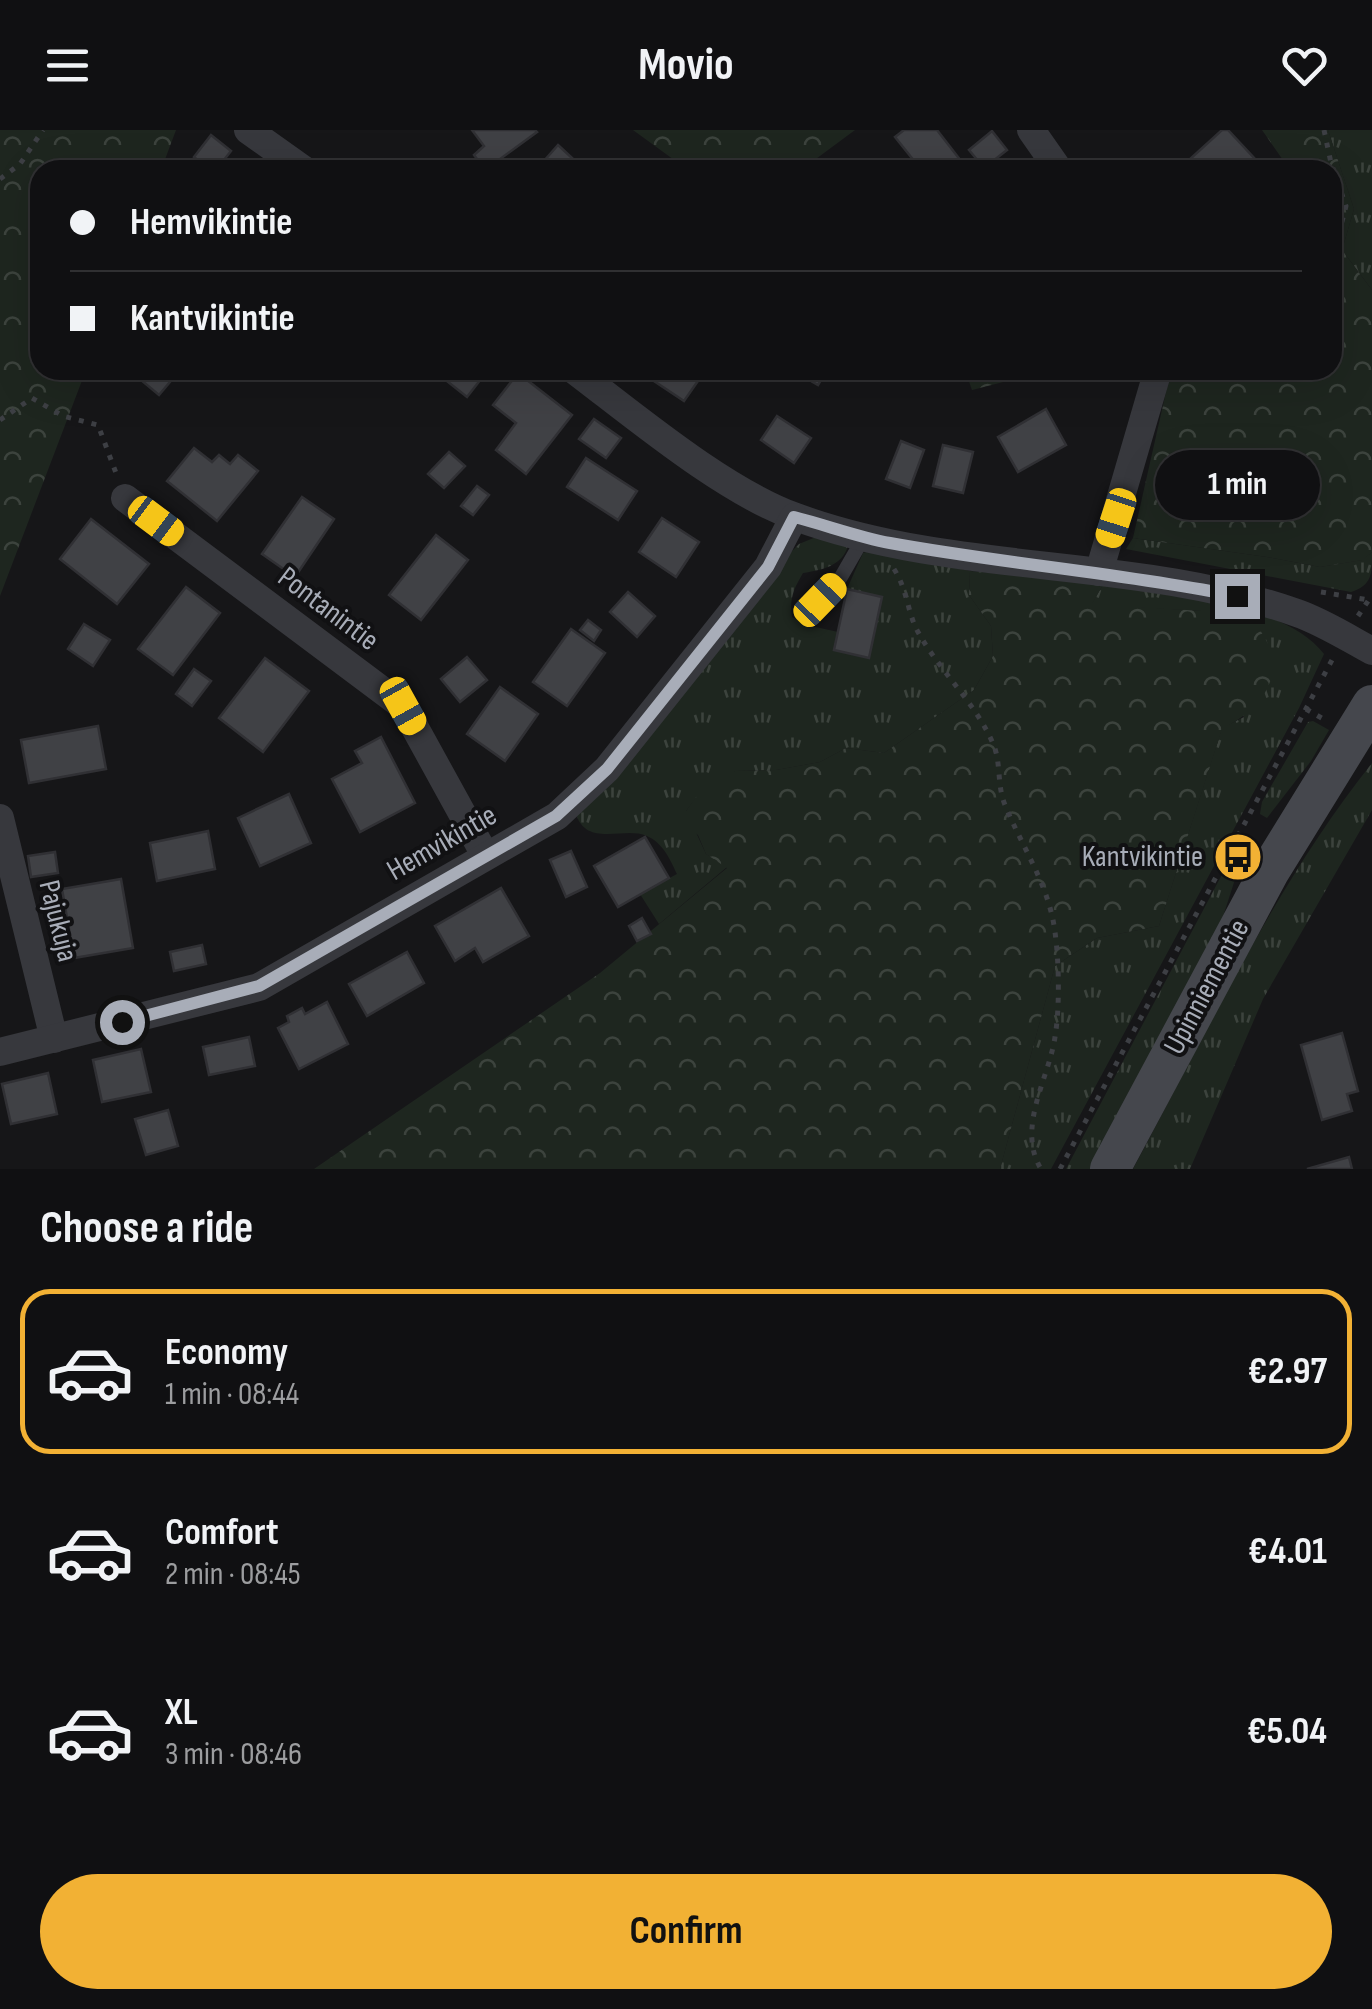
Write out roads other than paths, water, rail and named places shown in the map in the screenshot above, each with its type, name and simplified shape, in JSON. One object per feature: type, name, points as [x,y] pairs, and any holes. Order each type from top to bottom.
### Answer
[{"type":"street","points":[[248,130],[290,160]]},
{"type":"street","points":[[1032,130],[1052,160]]},
{"type":"street","points":[[588,380],[728,482],[794,517],[876,539],[990,560],[1099,572],[1256,600],[1301,614],[1372,651]]},
{"type":"street","points":[[1099,572],[1155,380]]},
{"type":"street","name":"Pontanintie","points":[[125,498],[403,706],[485,855]]},
{"type":"street","name":"Hemvikintie","points":[[0,1052],[259,986],[556,816],[607,769],[768,567],[794,517]]},
{"type":"street","name":"Upinniementie","points":[[1110,1169],[1269,872],[1372,705]]},
{"type":"street","name":"Pajukuja","points":[[0,818],[54,1040]]},
{"type":"lane","points":[[820,600],[876,539]]},
{"type":"place","name":"Kantvikintie","points":[[1238,857]]}]
